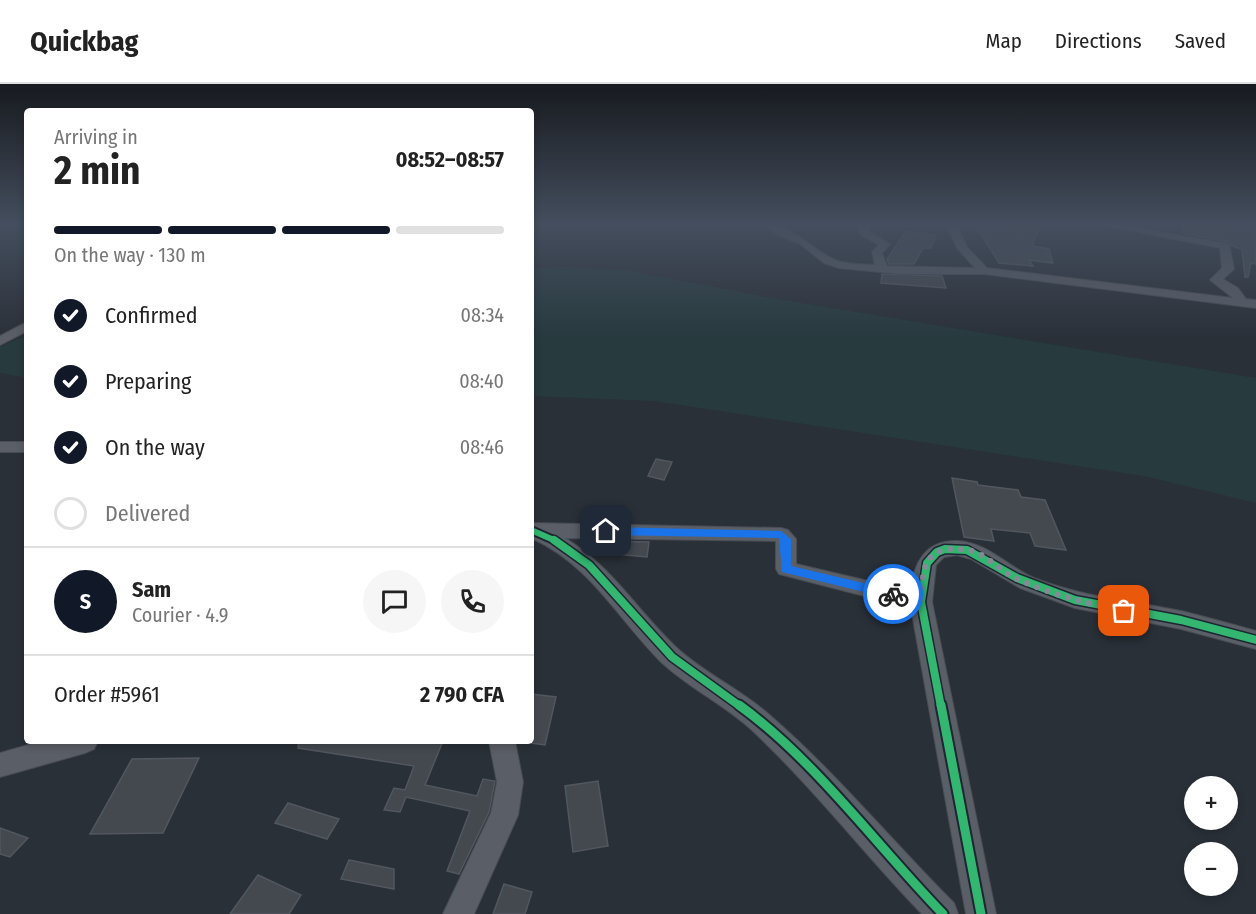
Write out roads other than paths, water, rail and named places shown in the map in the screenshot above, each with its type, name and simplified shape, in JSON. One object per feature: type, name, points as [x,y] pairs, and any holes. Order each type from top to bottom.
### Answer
[{"type":"street","points":[[830,262],[839,265],[882,269],[984,271],[1256,304]]},
{"type":"street","points":[[880,262],[882,269]]},
{"type":"street","points":[[975,262],[984,271]]},
{"type":"street","points":[[1227,262],[1228,269],[1216,280],[1234,290],[1242,302]]},
{"type":"street","points":[[0,341],[24,328]]},
{"type":"street","points":[[0,447],[24,447]]},
{"type":"street","points":[[534,530],[737,532],[781,535],[786,539],[786,569],[921,602]]},
{"type":"street","points":[[534,531],[583,557],[661,647],[692,673],[760,722],[801,761],[900,871],[943,914]]},
{"type":"street","points":[[981,914],[921,602],[922,574],[932,555],[945,549],[964,548],[977,553],[1003,572],[1046,589],[1103,607],[1181,620],[1256,640]]},
{"type":"street","points":[[0,765],[74,744]]},
{"type":"street","points":[[458,914],[504,815],[510,782],[503,744]]}]
